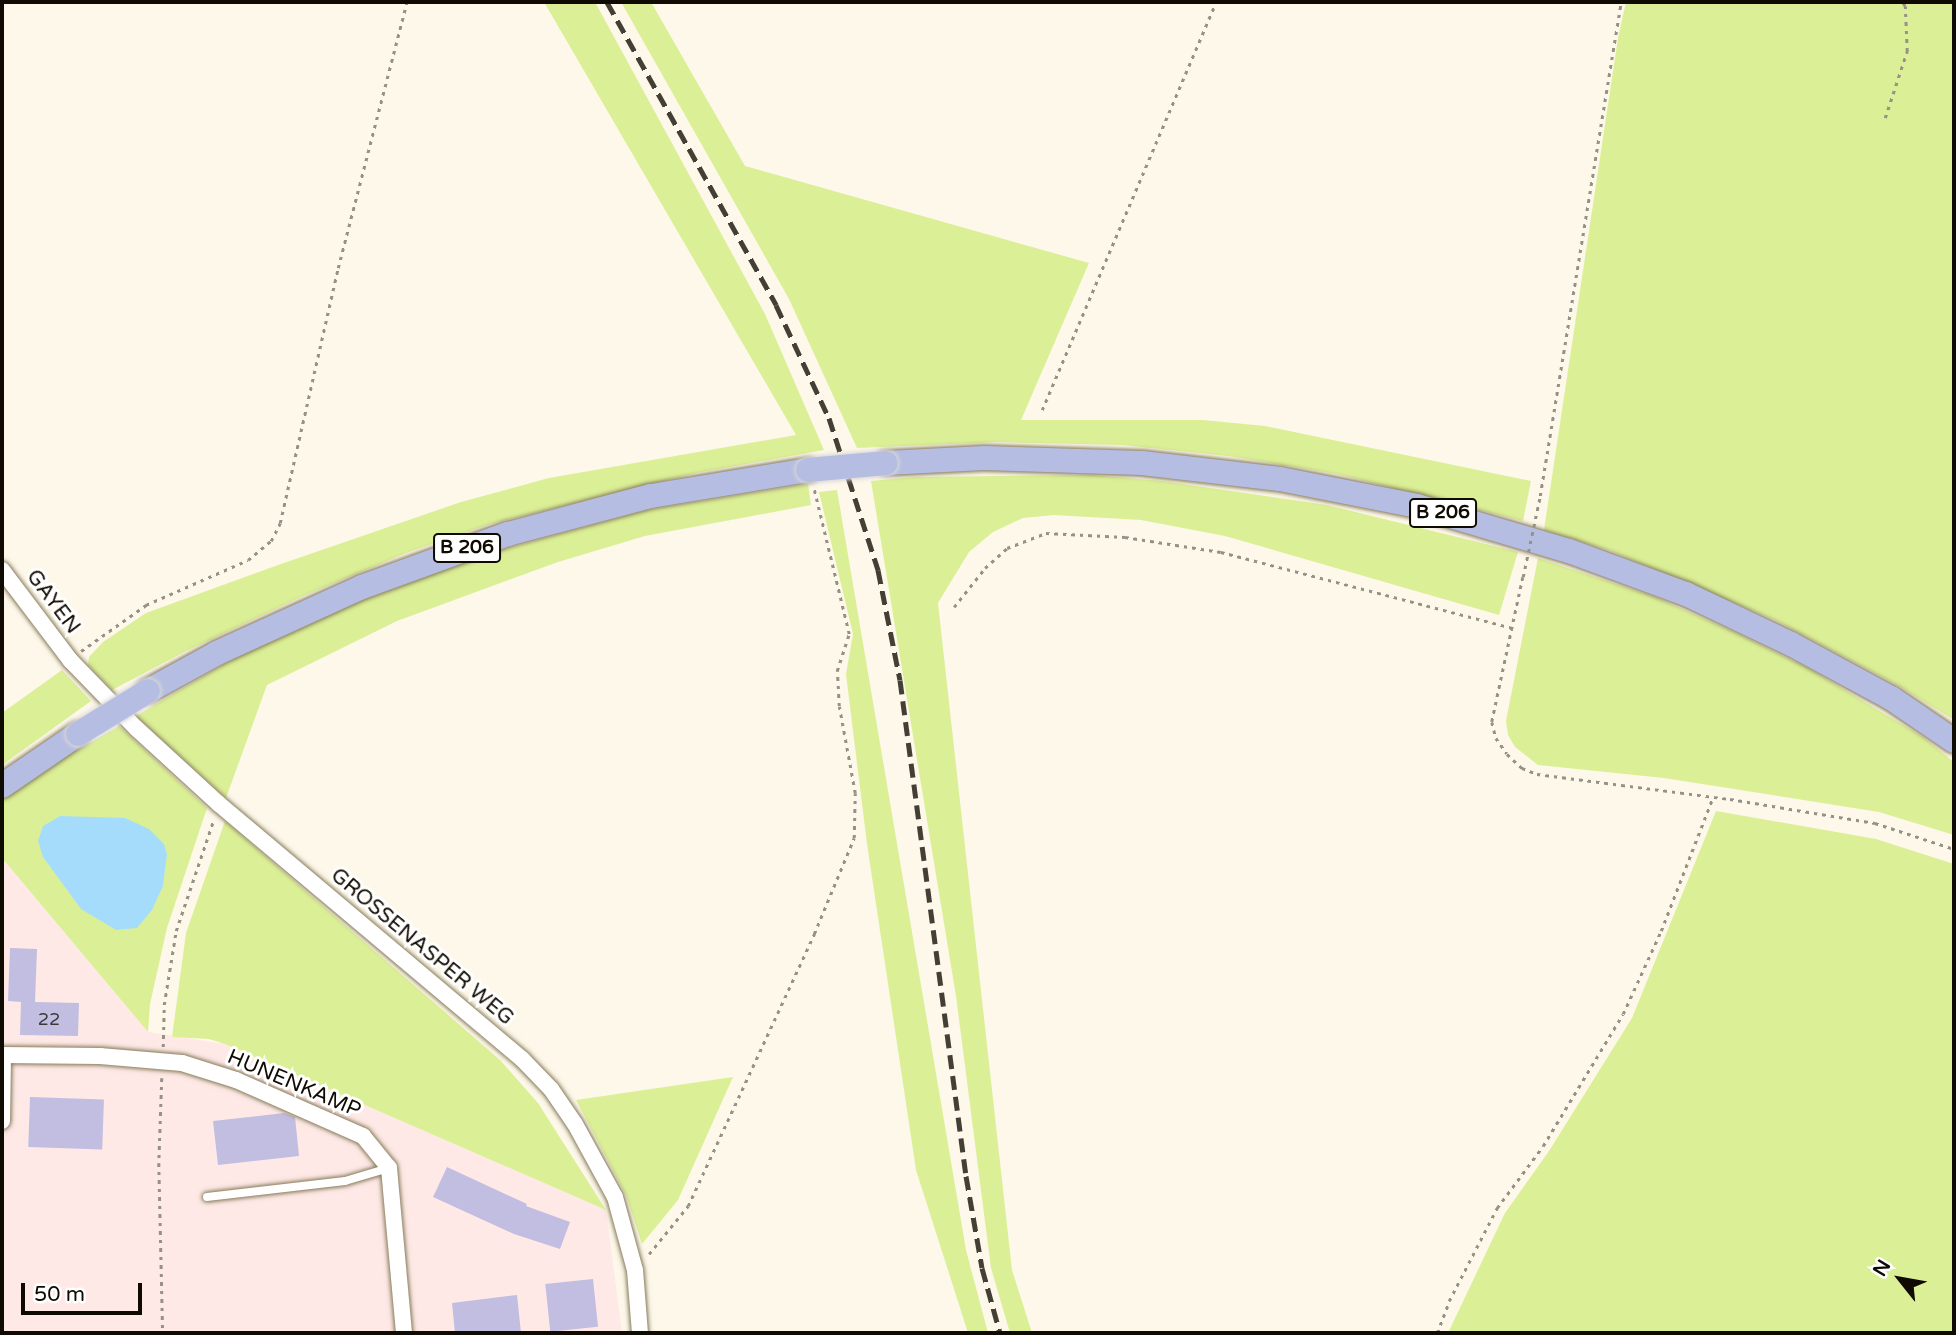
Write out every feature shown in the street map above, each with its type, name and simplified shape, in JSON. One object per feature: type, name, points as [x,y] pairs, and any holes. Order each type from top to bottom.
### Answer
[{"type":"main road","name":"B 206","points":[[2,786],[78,734],[217,653],[362,587],[508,534],[651,496],[811,478],[886,463],[1010,458],[1142,463],[1280,479],[1416,506],[1569,551],[1686,594],[1770,633],[1868,686],[1954,741]]},
{"type":"street","name":"GAYEN","points":[[2,570],[70,660]]},
{"type":"street","name":"GROSSENASPER WEG","points":[[70,660],[136,727],[219,804],[522,1059],[551,1090],[586,1142],[615,1197],[635,1270],[640,1333]]},
{"type":"street","name":"HUNENKAMP","points":[[2,1121],[2,1055],[100,1056],[182,1063],[236,1080],[363,1136],[389,1168]]},
{"type":"street","points":[[389,1168],[404,1333]]},
{"type":"lane","points":[[207,1197],[345,1181],[389,1168]]},
{"type":"path","points":[[70,660],[146,605],[248,560],[271,541],[280,523],[338,268],[407,2]]},
{"type":"path","points":[[1042,410],[1216,2]]},
{"type":"path","points":[[1621,2],[1540,496],[1492,722],[1496,738],[1507,754],[1522,768],[1537,774],[1713,797],[1875,823],[1954,849]]},
{"type":"path","points":[[1885,118],[1907,51],[1905,6],[1902,2]]},
{"type":"path","points":[[635,1270],[688,1206],[814,934],[853,838],[855,793],[839,706],[837,671],[849,634],[811,478]]},
{"type":"path","points":[[954,607],[985,568],[1007,548],[1046,533],[1125,537],[1221,552],[1482,623],[1512,628]]},
{"type":"path","points":[[1437,1333],[1449,1301],[1497,1208],[1543,1146],[1623,1014],[1661,931],[1713,797]]},
{"type":"shaded area","points":[[2,858],[148,1032],[225,1044],[606,1210],[622,1333],[2,1333]]},
{"type":"green space","points":[[544,2],[595,2],[765,314],[824,450],[696,473],[490,524],[406,553],[303,596],[184,652],[112,690],[88,665],[89,657],[103,642],[146,613],[461,502],[549,478],[796,435]]},
{"type":"green space","points":[[621,2],[651,2],[745,166],[1089,263],[1021,420],[1203,420],[1265,426],[1531,481],[1523,521],[1337,474],[1228,456],[1123,445],[998,442],[857,448],[789,299]]},
{"type":"green space","points":[[1626,2],[1954,2],[1954,720],[1899,686],[1775,620],[1611,551],[1544,530],[1618,38]]},
{"type":"green space","points":[[1092,475],[1162,481],[1327,505],[1518,552],[1499,615],[1225,536],[1141,520],[1054,515],[1023,518],[993,532],[969,552],[938,603],[1012,1270],[1032,1333],[1010,1333],[991,1268],[956,996],[871,481],[914,477]]},
{"type":"green space","points":[[808,484],[811,505],[645,536],[558,562],[397,621],[267,685],[226,798],[136,716],[238,656],[378,592],[465,560],[647,510]]},
{"type":"green space","points":[[837,490],[966,1250],[988,1333],[968,1333],[916,1170],[867,844],[846,674],[853,634],[819,492]]},
{"type":"green space","points":[[1538,558],[1655,597],[1734,632],[1808,668],[1923,737],[1954,762],[1954,835],[1879,812],[1664,778],[1538,765],[1515,747],[1508,735],[1506,721]]},
{"type":"green space","points":[[62,670],[91,701],[2,765],[2,713]]},
{"type":"green space","points":[[119,726],[207,808],[167,928],[150,1004],[148,1032],[2,858],[2,800],[63,758]]},
{"type":"green space","points":[[1716,811],[1876,839],[1954,864],[1954,1333],[1448,1333],[1505,1213],[1549,1151],[1632,1018]]},
{"type":"green space","points":[[225,821],[500,1060],[538,1103],[606,1210],[225,1044],[209,1039],[172,1037],[186,933]]},
{"type":"green space","points":[[733,1077],[678,1200],[642,1244],[626,1195],[576,1100]]},
{"type":"water","points":[[60,816],[125,818],[149,829],[164,844],[167,854],[163,886],[152,910],[137,928],[116,930],[81,909],[43,857],[38,841],[43,826]]},
{"type":"building","points":[[10,948],[37,949],[35,1002],[79,1003],[78,1036],[20,1035],[21,1002],[8,1001]]},
{"type":"building","points":[[30,1097],[104,1100],[102,1150],[28,1147]]},
{"type":"building","points":[[284,1113],[295,1117],[299,1156],[218,1165],[213,1121]]},
{"type":"building","points":[[447,1167],[527,1204],[526,1206],[570,1222],[560,1249],[514,1234],[433,1197]]},
{"type":"building","points":[[593,1279],[598,1327],[550,1332],[545,1284]]},
{"type":"building","points":[[517,1295],[521,1333],[455,1333],[452,1303]]},
{"type":"railway","points":[[607,2],[776,305],[829,418],[878,570],[900,680],[966,1176],[982,1268],[1000,1333]]}]
